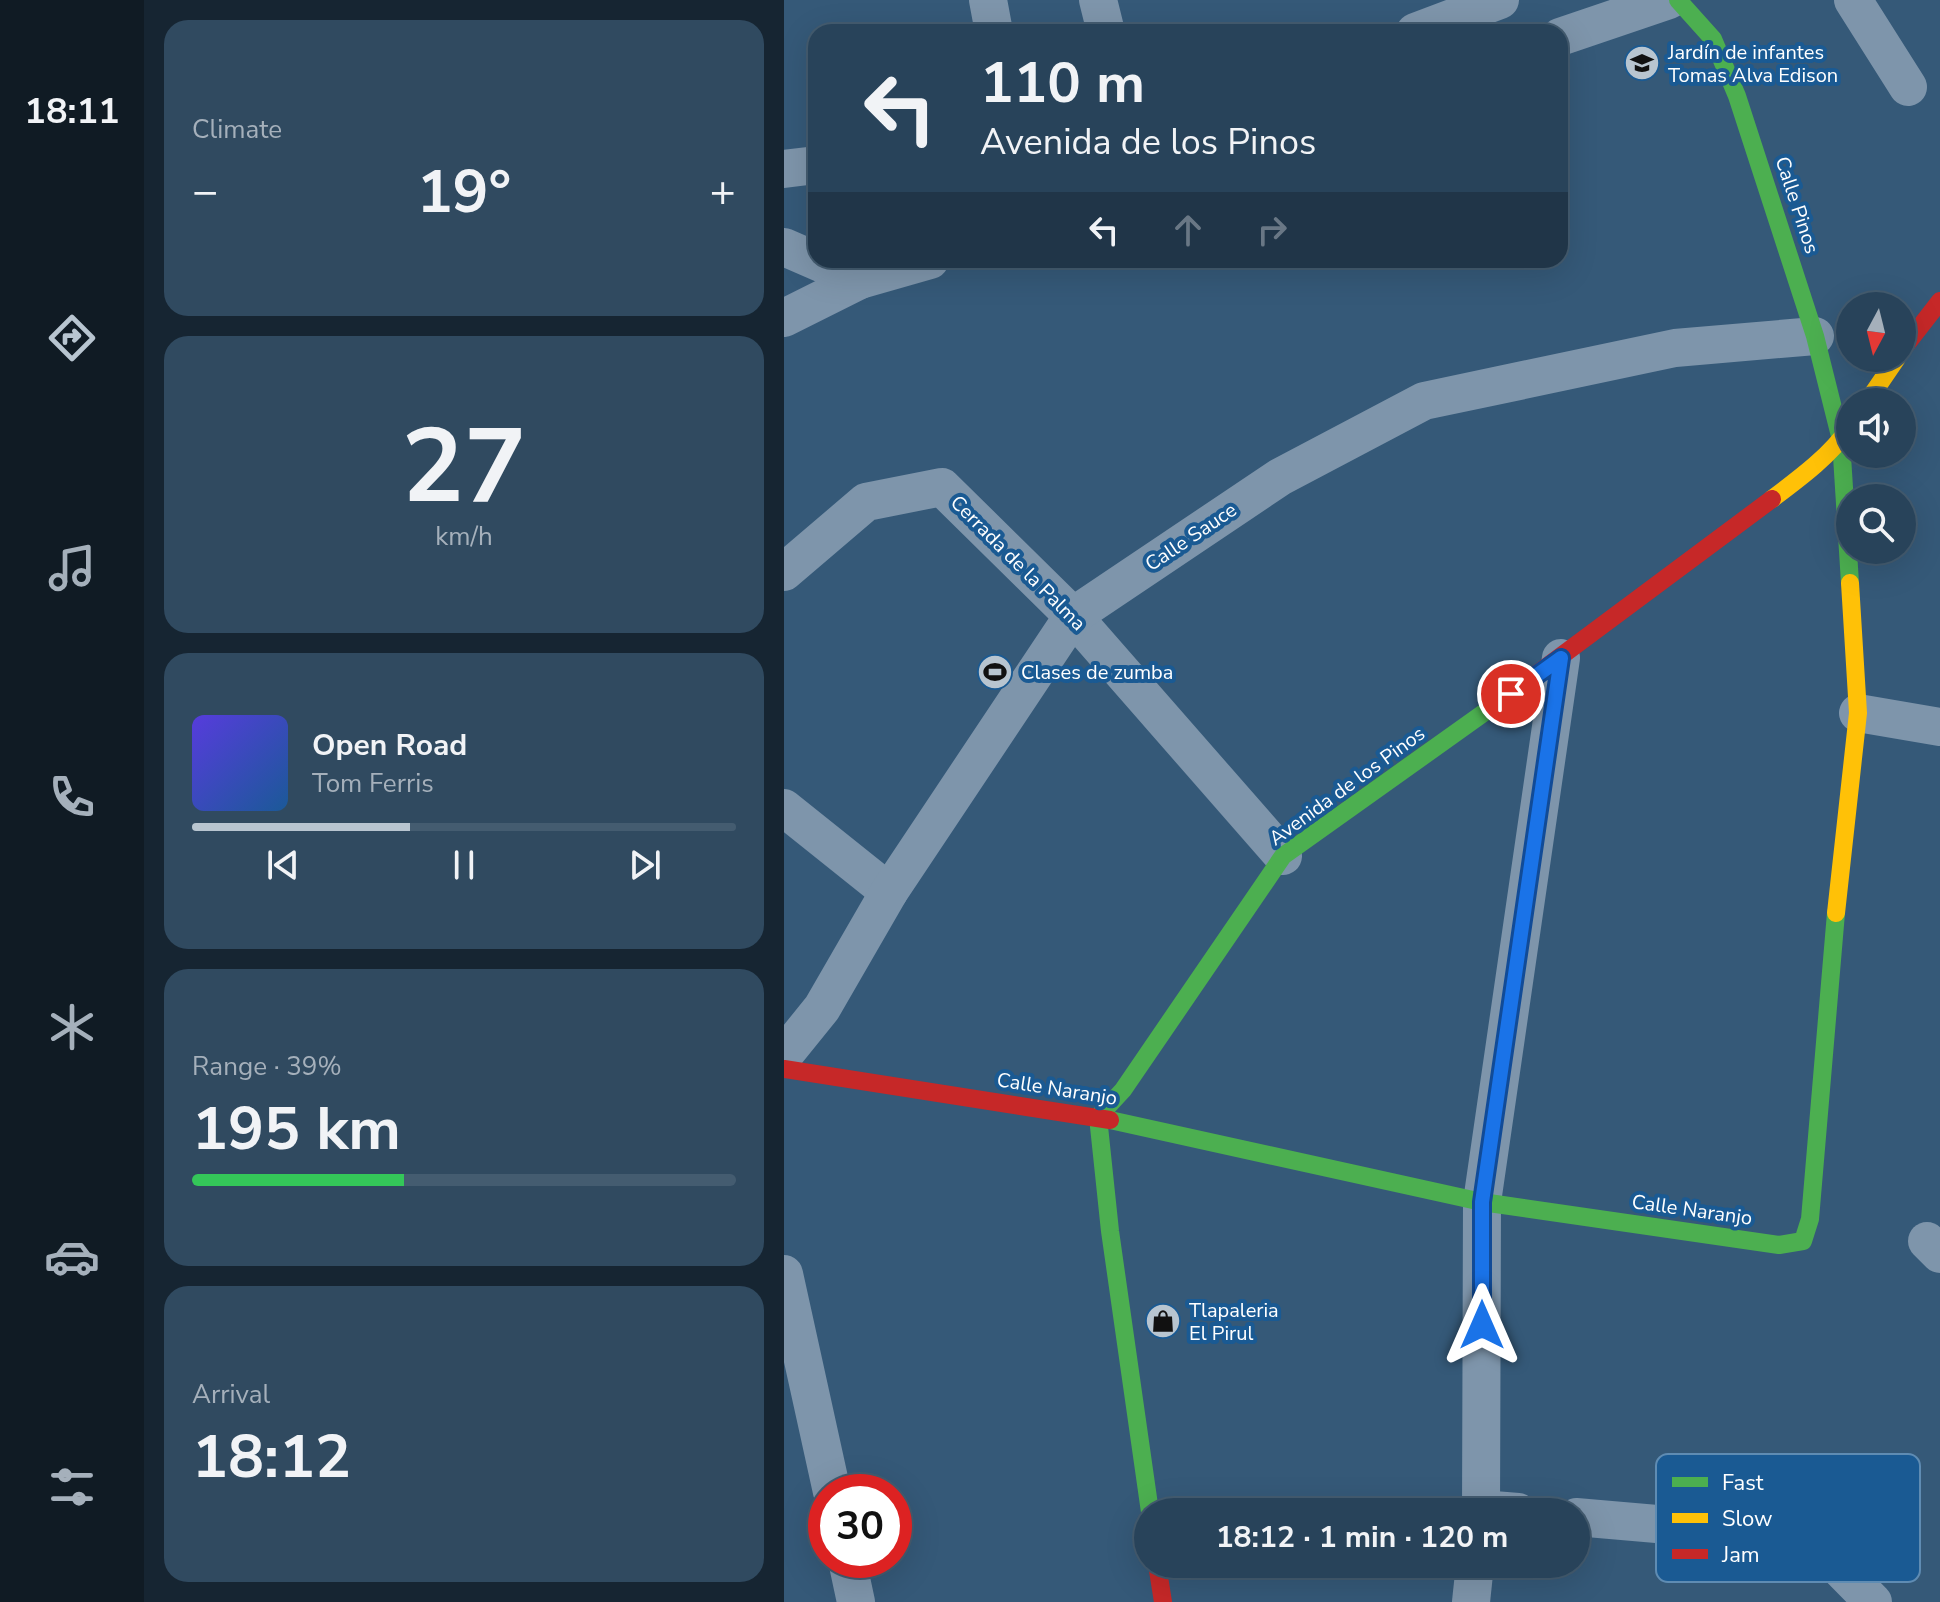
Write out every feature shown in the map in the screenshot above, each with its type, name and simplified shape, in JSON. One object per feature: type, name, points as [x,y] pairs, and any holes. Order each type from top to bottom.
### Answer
[{"type":"street","points":[[988,0],[992,24]]},
{"type":"street","points":[[1098,0],[1104,24]]},
{"type":"street","points":[[1436,24],[1500,0]]},
{"type":"street","points":[[1568,34],[1669,0]]},
{"type":"street","name":"Calle Pinos","points":[[1678,0],[1713,39],[1737,96],[1836,405]]},
{"type":"street","points":[[1853,0],[1908,87]]},
{"type":"street","points":[[784,169],[808,166]]},
{"type":"street","points":[[784,247],[808,257]]},
{"type":"street","points":[[832,268],[860,280]]},
{"type":"street","points":[[784,318],[860,280],[902,268]]},
{"type":"street","name":"Calle Sauce","points":[[784,1055],[822,1008],[889,892],[1073,616],[1280,477],[1424,401],[1675,348],[1815,336]]},
{"type":"street","name":"Avenida de los Pinos","points":[[1098,1117],[1123,1090],[1283,856],[1561,658],[1799,479],[1836,443]]},
{"type":"street","name":"Calle Naranjo","points":[[784,1069],[1098,1117],[1482,1202],[1779,1245],[1803,1241],[1810,1219],[1829,972],[1858,713],[1847,468]]},
{"type":"street","name":"Cerrada de la Palma","points":[[784,572],[866,502],[942,487],[1073,616],[1283,856]]},
{"type":"street","points":[[1481,1498],[1482,1202],[1561,658]]},
{"type":"street","points":[[1858,713],[1940,727]]},
{"type":"street","points":[[784,808],[889,892]]},
{"type":"street","points":[[1098,1117],[1110,1231],[1148,1498]]},
{"type":"street","points":[[784,1274],[828,1474]]},
{"type":"street","points":[[1590,1518],[1656,1524]]},
{"type":"street","points":[[851,1578],[856,1602]]},
{"type":"street","points":[[1159,1578],[1163,1602]]},
{"type":"street","points":[[1471,1602],[1474,1578]]},
{"type":"street","points":[[1853,1582],[1873,1602]]},
{"type":"traffic: fast","points":[[1678,0],[1713,39],[1737,96],[1815,336],[1841,440],[1850,583]]},
{"type":"traffic: fast","points":[[1148,1498],[1110,1231],[1098,1117],[1123,1090],[1283,856],[1506,697]]},
{"type":"traffic: fast","points":[[1110,1120],[1482,1202],[1779,1245],[1803,1241],[1810,1219],[1836,913]]},
{"type":"traffic: slow","points":[[1877,388],[1887,372]]},
{"type":"traffic: slow","points":[[1772,499],[1804,475],[1836,444]]},
{"type":"traffic: slow","points":[[1836,913],[1858,713],[1850,583]]},
{"type":"traffic: jam","points":[[1916,332],[1940,301]]},
{"type":"traffic: jam","points":[[1506,697],[1772,499]]},
{"type":"traffic: jam","points":[[784,1069],[1110,1120]]},
{"type":"traffic: jam","points":[[1159,1578],[1163,1602]]},
{"type":"place","name":"Jardín de infantes Tomas Alva Edison","points":[[1642,63]]},
{"type":"place","name":"Clases de zumba","points":[[995,672]]},
{"type":"place","name":"Tlapaleria El Pirul","points":[[1163,1321]]},
{"type":"route","points":[[1482,1325],[1482,1202],[1561,658],[1511,694]]}]
